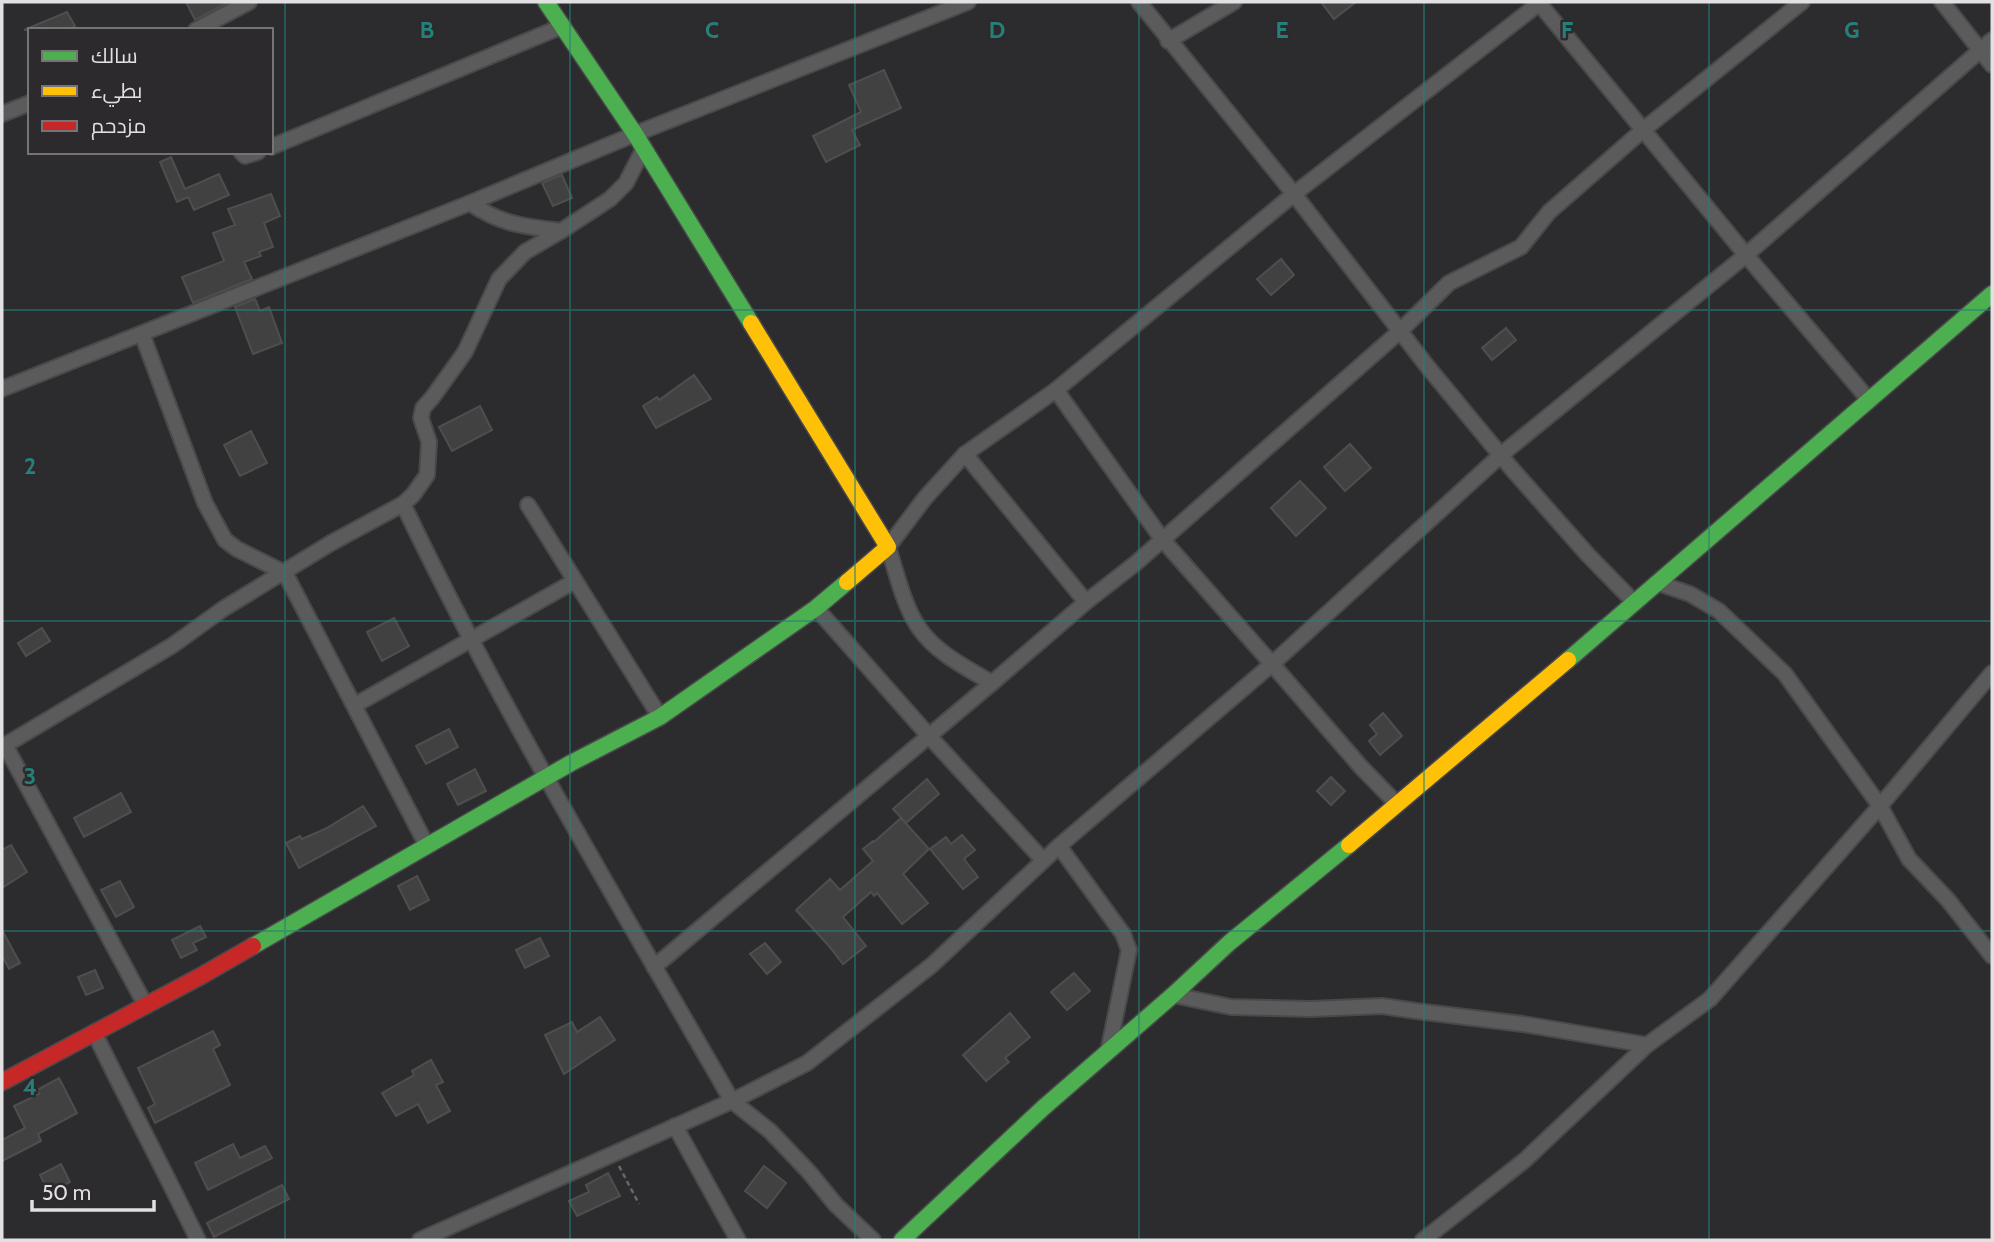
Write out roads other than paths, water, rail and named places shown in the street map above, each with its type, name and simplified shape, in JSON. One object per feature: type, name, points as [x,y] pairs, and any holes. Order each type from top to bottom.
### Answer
[{"type":"street","points":[[199,28],[231,6],[249,2]]},
{"type":"street","points":[[547,2],[644,148],[888,547],[909,610],[918,627],[932,643],[992,683]]},
{"type":"street","points":[[2,389],[968,2]]},
{"type":"street","points":[[1139,2],[1294,194],[1399,332],[1549,511],[1634,603]]},
{"type":"street","points":[[1168,41],[1234,2]]},
{"type":"street","points":[[654,967],[1163,540],[1399,332],[1449,283],[1521,247],[1549,212],[1643,130],[1802,2]]},
{"type":"street","points":[[1941,2],[1992,65]]},
{"type":"street","points":[[2,1082],[201,976],[571,763],[660,717],[816,608],[888,547],[925,498],[965,454],[1056,390],[1294,194],[1540,3],[1746,255],[1870,400]]},
{"type":"street","points":[[273,146],[563,26]]},
{"type":"street","points":[[421,1240],[732,1101],[807,1063],[853,1028],[932,965],[1059,846],[1272,664],[1502,454],[1746,255],[1992,40]]},
{"type":"street","points":[[2,114],[28,104]]},
{"type":"street","points":[[146,1006],[3,746],[173,645],[223,608],[331,543],[403,504],[413,495],[427,475],[429,442],[421,418],[423,408],[465,352],[499,279],[525,252],[610,199],[626,183],[644,148]]},
{"type":"street","points":[[470,203],[487,215],[507,223],[561,231]]},
{"type":"street","points":[[902,1240],[1042,1108],[1230,943],[1658,583],[1992,294]]},
{"type":"street","points":[[142,334],[205,503],[225,540],[237,549],[285,573],[427,846]]},
{"type":"street","points":[[1056,390],[1163,540],[1397,804]]},
{"type":"street","points":[[965,454],[1086,602]]},
{"type":"street","points":[[403,504],[436,574],[547,778],[732,1101],[769,1131],[810,1172],[836,1205],[873,1240]]},
{"type":"street","points":[[528,505],[660,717]]},
{"type":"street","points":[[355,705],[575,581]]},
{"type":"street","points":[[1658,583],[1690,594],[1719,611],[1785,674],[1880,806],[1909,859],[1948,900],[1992,956]]},
{"type":"street","points":[[816,608],[1044,860]]},
{"type":"street","points":[[1423,1240],[1525,1160],[1647,1045],[1710,999],[1880,806],[1992,673]]},
{"type":"street","points":[[1059,846],[1124,934],[1129,950],[1108,1052]]},
{"type":"street","points":[[1173,995],[1231,1007],[1311,1010],[1382,1006],[1523,1024],[1647,1045]]},
{"type":"street","points":[[94,1032],[198,1240]]},
{"type":"street","points":[[675,1126],[738,1240]]}]
